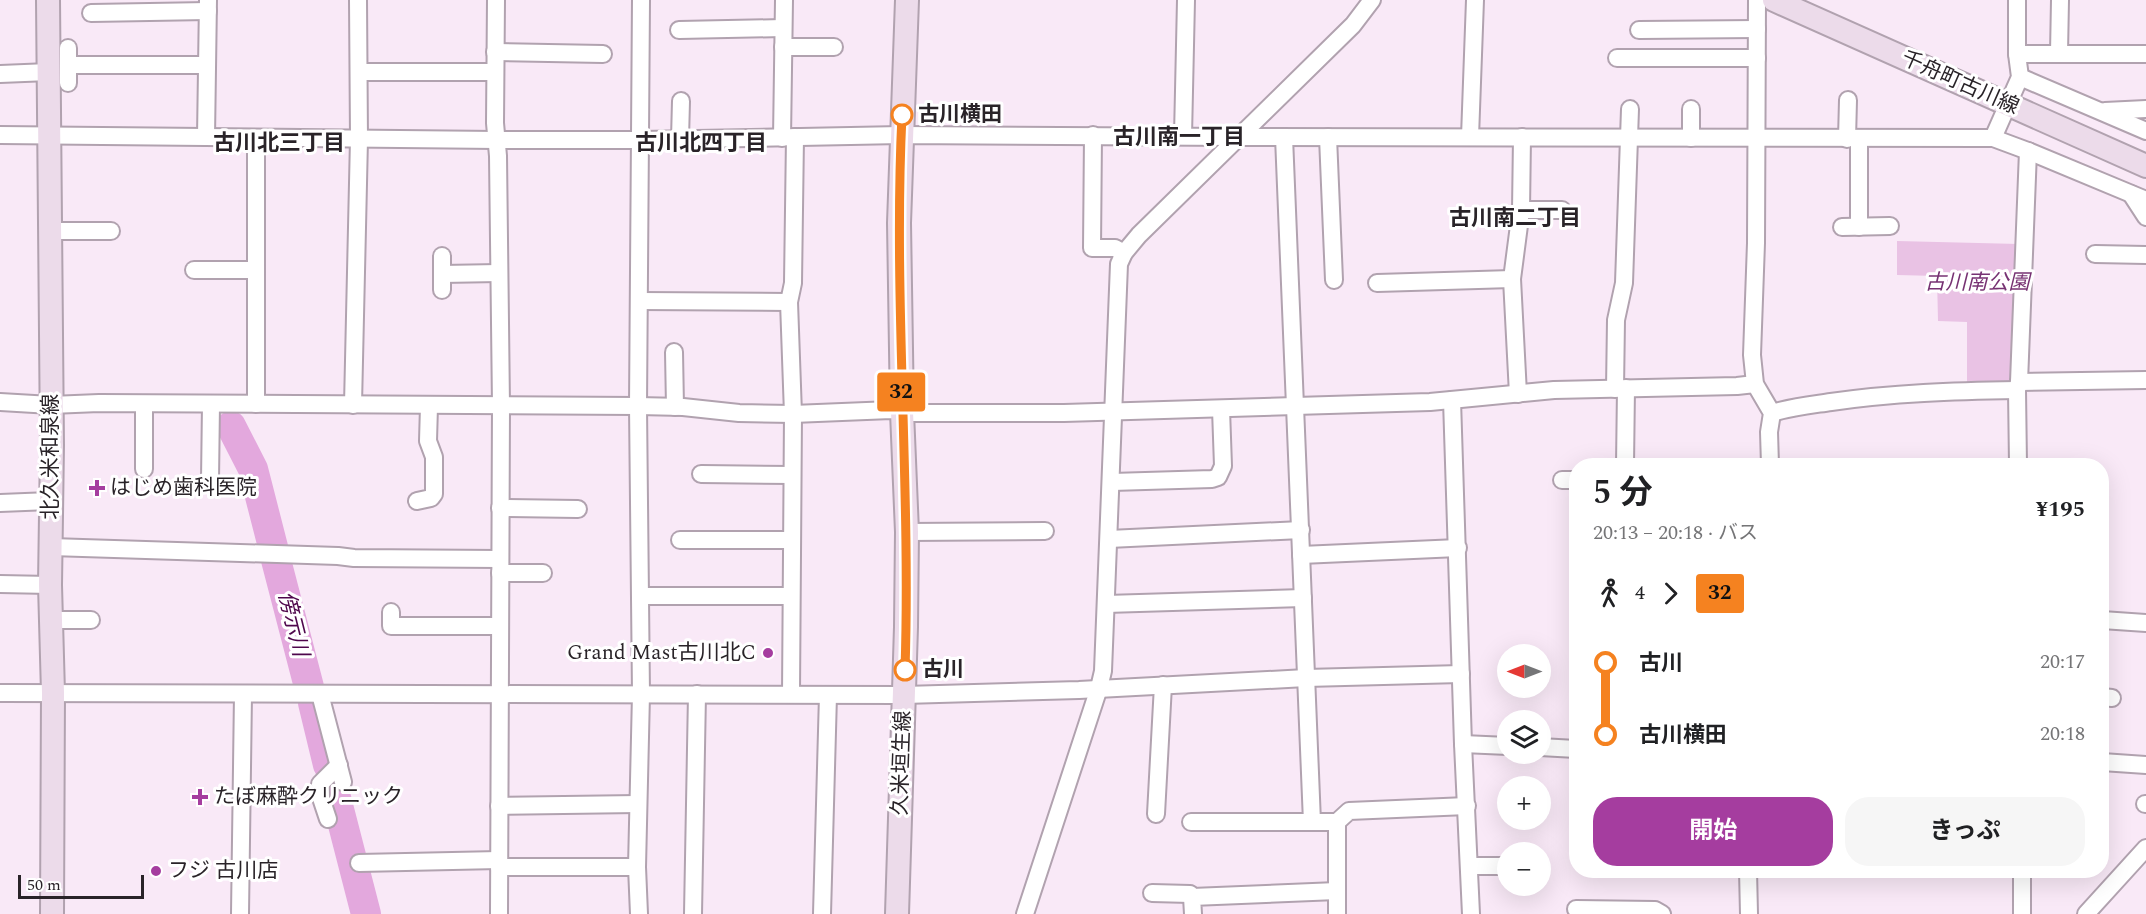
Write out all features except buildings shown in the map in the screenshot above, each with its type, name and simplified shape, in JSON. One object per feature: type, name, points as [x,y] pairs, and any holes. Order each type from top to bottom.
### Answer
[{"type":"street","name":"北久米和泉線","points":[[48,0],[63,67],[49,135],[50,585],[53,693],[52,914]]},
{"type":"street","points":[[353,405],[359,139],[358,0]]},
{"type":"street","points":[[496,0],[495,123],[501,406],[499,914]]},
{"type":"street","points":[[639,914],[637,867],[641,694],[638,406],[641,0]]},
{"type":"street","points":[[784,0],[783,47],[793,283],[789,302],[793,414],[790,694]]},
{"type":"street","name":"久米垣生線","points":[[897,914],[907,532],[899,235],[907,0]]},
{"type":"street","points":[[1183,136],[1186,0]]},
{"type":"street","points":[[1025,914],[1103,671],[1119,264],[1124,253],[1139,235],[1353,25],[1372,0]]},
{"type":"street","points":[[1470,137],[1475,0]]},
{"type":"street","points":[[1757,0],[1756,243],[1752,355],[1755,384],[1772,413],[1768,432],[1770,458]]},
{"type":"street","name":"千舟町古川線","points":[[1774,0],[2146,166]]},
{"type":"street","points":[[1993,138],[2020,77],[2017,54],[2017,0]]},
{"type":"street","points":[[2059,53],[2060,0]]},
{"type":"street","points":[[91,13],[208,6],[207,137]]},
{"type":"street","points":[[679,30],[783,28]]},
{"type":"street","points":[[1639,30],[1757,29]]},
{"type":"street","points":[[783,47],[834,47]]},
{"type":"street","points":[[495,52],[603,54]]},
{"type":"street","points":[[2017,54],[2146,54]]},
{"type":"street","points":[[1617,58],[1756,58]]},
{"type":"street","points":[[0,74],[63,67],[207,65]]},
{"type":"street","points":[[359,72],[495,72]]},
{"type":"street","points":[[2020,77],[2146,131]]},
{"type":"street","points":[[1848,100],[1859,226]]},
{"type":"street","points":[[680,139],[681,101]]},
{"type":"street","points":[[1624,458],[1616,320],[1624,284],[1630,109]]},
{"type":"street","points":[[1691,109],[1691,138]]},
{"type":"street","points":[[2101,111],[2146,110]]},
{"type":"street","points":[[0,135],[497,140],[901,135],[1993,138],[2138,197],[2146,218]]},
{"type":"street","points":[[1093,135],[1092,248],[1115,248],[1124,253]]},
{"type":"street","points":[[1284,137],[1312,822]]},
{"type":"street","points":[[1328,137],[1334,280]]},
{"type":"street","points":[[1518,394],[1512,279],[1521,210],[1522,137]]},
{"type":"street","points":[[256,138],[256,404]]},
{"type":"street","points":[[2018,458],[2018,386],[2028,151]]},
{"type":"street","points":[[1521,210],[1562,210]]},
{"type":"street","points":[[1842,227],[1890,226]]},
{"type":"street","points":[[50,231],[111,231]]},
{"type":"street","points":[[2095,254],[2146,255]]},
{"type":"street","points":[[442,256],[442,282],[499,273]]},
{"type":"street","points":[[194,270],[256,270]]},
{"type":"street","points":[[1377,283],[1412,274],[1512,279]]},
{"type":"street","points":[[639,301],[789,302]]},
{"type":"street","points":[[674,352],[675,407]]},
{"type":"street","points":[[1772,413],[1868,397],[2018,386],[2146,380]]},
{"type":"street","points":[[0,402],[51,405],[638,406],[793,414],[1114,412],[1452,400],[1554,390],[1755,384]]},
{"type":"street","points":[[1452,400],[1471,914]]},
{"type":"street","points":[[144,404],[144,469]]},
{"type":"street","points":[[210,480],[211,404]]},
{"type":"street","points":[[417,501],[431,498],[434,494],[434,457],[429,441],[429,406]]},
{"type":"street","points":[[1112,482],[1218,477],[1223,466],[1221,409]]},
{"type":"street","points":[[700,474],[792,475]]},
{"type":"street","points":[[0,503],[50,501]]},
{"type":"street","points":[[500,508],[578,509]]},
{"type":"street","points":[[1109,539],[1300,530]]},
{"type":"street","points":[[907,532],[1045,531]]},
{"type":"street","points":[[680,540],[792,540]]},
{"type":"street","points":[[51,547],[338,556],[500,566],[543,573]]},
{"type":"street","points":[[1301,555],[1458,548]]},
{"type":"street","points":[[0,584],[50,585]]},
{"type":"street","points":[[640,596],[791,596]]},
{"type":"street","points":[[1107,604],[1303,598]]},
{"type":"street","points":[[391,612],[391,626],[500,626]]},
{"type":"street","points":[[52,620],[91,620]]},
{"type":"street","points":[[2109,620],[2146,623]]},
{"type":"street","points":[[0,693],[904,695],[1306,678],[1461,674]]},
{"type":"street","points":[[1156,814],[1163,685]]},
{"type":"street","points":[[240,914],[243,694]]},
{"type":"street","points":[[320,694],[341,774],[320,784],[321,798],[328,819]]},
{"type":"street","points":[[693,914],[698,694]]},
{"type":"street","points":[[822,914],[828,695]]},
{"type":"street","points":[[1463,744],[1497,746]]},
{"type":"street","points":[[1551,748],[1569,749]]},
{"type":"street","points":[[2109,762],[2146,765]]},
{"type":"street","points":[[499,807],[638,804]]},
{"type":"street","points":[[1191,822],[1337,822],[1349,811],[1467,806]]},
{"type":"street","points":[[1337,822],[1337,914]]},
{"type":"street","points":[[2086,914],[2146,848]]},
{"type":"street","points":[[359,863],[499,863],[637,867]]},
{"type":"street","points":[[1469,866],[1497,866]]},
{"type":"street","points":[[1748,878],[1749,914]]},
{"type":"street","points":[[2022,878],[2022,914]]},
{"type":"street","points":[[1152,893],[1190,894],[1192,897],[1337,891]]},
{"type":"street","points":[[1192,897],[1193,914]]},
{"type":"street","points":[[1576,909],[1655,910],[1662,914]]},
{"type":"green space","name":"古川南公園","points":[[1897,241],[2019,244],[2012,384],[1967,385],[1967,322],[1938,321],[1937,276],[1897,275]]},
{"type":"waterway","name":"傍示川","points":[[231,426],[253,469],[273,547]]},
{"type":"waterway","name":"傍示川","points":[[276,560],[309,687]]},
{"type":"waterway","name":"傍示川","points":[[313,703],[328,765]]},
{"type":"waterway","name":"傍示川","points":[[332,782],[366,914]]},
{"type":"bus line","name":"32","points":[[902,115],[899,223],[902,412],[907,532],[905,670]]},
{"type":"place","name":"古川横田","points":[[902,115]]},
{"type":"place","name":"はじめ歯科医院","points":[[97,488]]},
{"type":"place","name":"Grand Mast古川北C","points":[[768,653]]},
{"type":"place","name":"古川","points":[[905,670]]},
{"type":"place","name":"たぼ麻酔クリニック","points":[[200,797]]},
{"type":"place","name":"フジ 古川店","points":[[156,871]]},
{"type":"district","name":"古川南一丁目","points":[[1179,137]]},
{"type":"district","name":"古川北三丁目","points":[[279,143]]},
{"type":"district","name":"古川北四丁目","points":[[701,143]]},
{"type":"district","name":"古川南二丁目","points":[[1515,218]]}]
